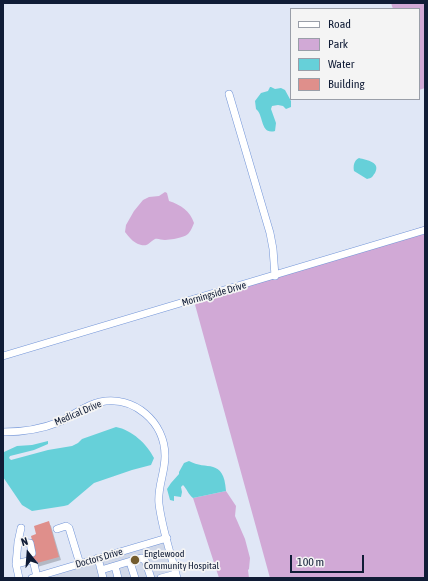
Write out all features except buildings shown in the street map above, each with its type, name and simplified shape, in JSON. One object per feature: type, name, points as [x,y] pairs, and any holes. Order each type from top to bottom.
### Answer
[{"type":"street","points":[[229,94],[270,233],[275,276]]},
{"type":"street","name":"Morningside Drive","points":[[3,356],[425,230]]},
{"type":"street","name":"Medical Drive","points":[[3,432],[25,431],[49,426],[87,407],[106,402],[128,404],[142,411],[156,426],[164,443],[165,458],[160,484],[159,504],[176,576]]},
{"type":"street","points":[[57,529],[66,526],[69,528],[80,564]]},
{"type":"street","points":[[19,578],[16,564],[21,528]]},
{"type":"street","name":"Doctors Drive","points":[[34,577],[50,575],[98,558],[167,538]]},
{"type":"street","points":[[18,542],[30,543],[32,553]]},
{"type":"street","points":[[98,558],[104,578]]},
{"type":"street","points":[[101,570],[141,558],[145,560],[151,578]]},
{"type":"street","points":[[16,564],[31,562],[34,577]]},
{"type":"street","points":[[130,562],[135,578]]},
{"type":"street","points":[[115,566],[118,578]]},
{"type":"street","points":[[162,578],[176,576]]},
{"type":"shaded area","name":"Englewood Community Hospital","points":[[163,541],[173,578],[40,578]]},
{"type":"green space","points":[[391,3],[425,3],[425,88],[420,90],[420,8],[393,8]]},
{"type":"green space","points":[[165,192],[167,193],[169,201],[177,204],[190,215],[194,223],[191,231],[185,236],[174,239],[156,239],[144,245],[136,243],[125,232],[126,225],[134,211],[143,200],[149,197],[159,196]]},
{"type":"green space","points":[[425,226],[425,578],[270,578],[194,301]]},
{"type":"green space","points":[[226,491],[236,506],[235,516],[245,539],[250,558],[248,570],[249,578],[219,578],[193,498]]},
{"type":"water","points":[[270,87],[275,89],[281,88],[285,90],[291,101],[291,107],[286,109],[283,106],[272,106],[271,109],[276,123],[275,131],[267,130],[256,109],[255,101],[261,93],[268,91]]},
{"type":"water","points":[[359,158],[375,164],[375,173],[371,178],[367,179],[354,171],[354,163]]},
{"type":"water","points":[[116,427],[128,431],[143,443],[154,458],[151,465],[94,483],[68,505],[32,511],[22,505],[3,477],[4,452],[17,446],[32,445],[48,441],[48,444],[34,450],[10,456],[9,458],[11,460],[48,450],[72,446],[82,439]]},
{"type":"water","points":[[189,461],[195,464],[218,469],[222,473],[225,480],[226,491],[193,498],[183,485],[181,487],[181,497],[174,496],[174,501],[170,500],[167,489],[179,474],[184,463]]},
{"type":"place","name":"Englewood Community Hospital","points":[[135,560]]}]
